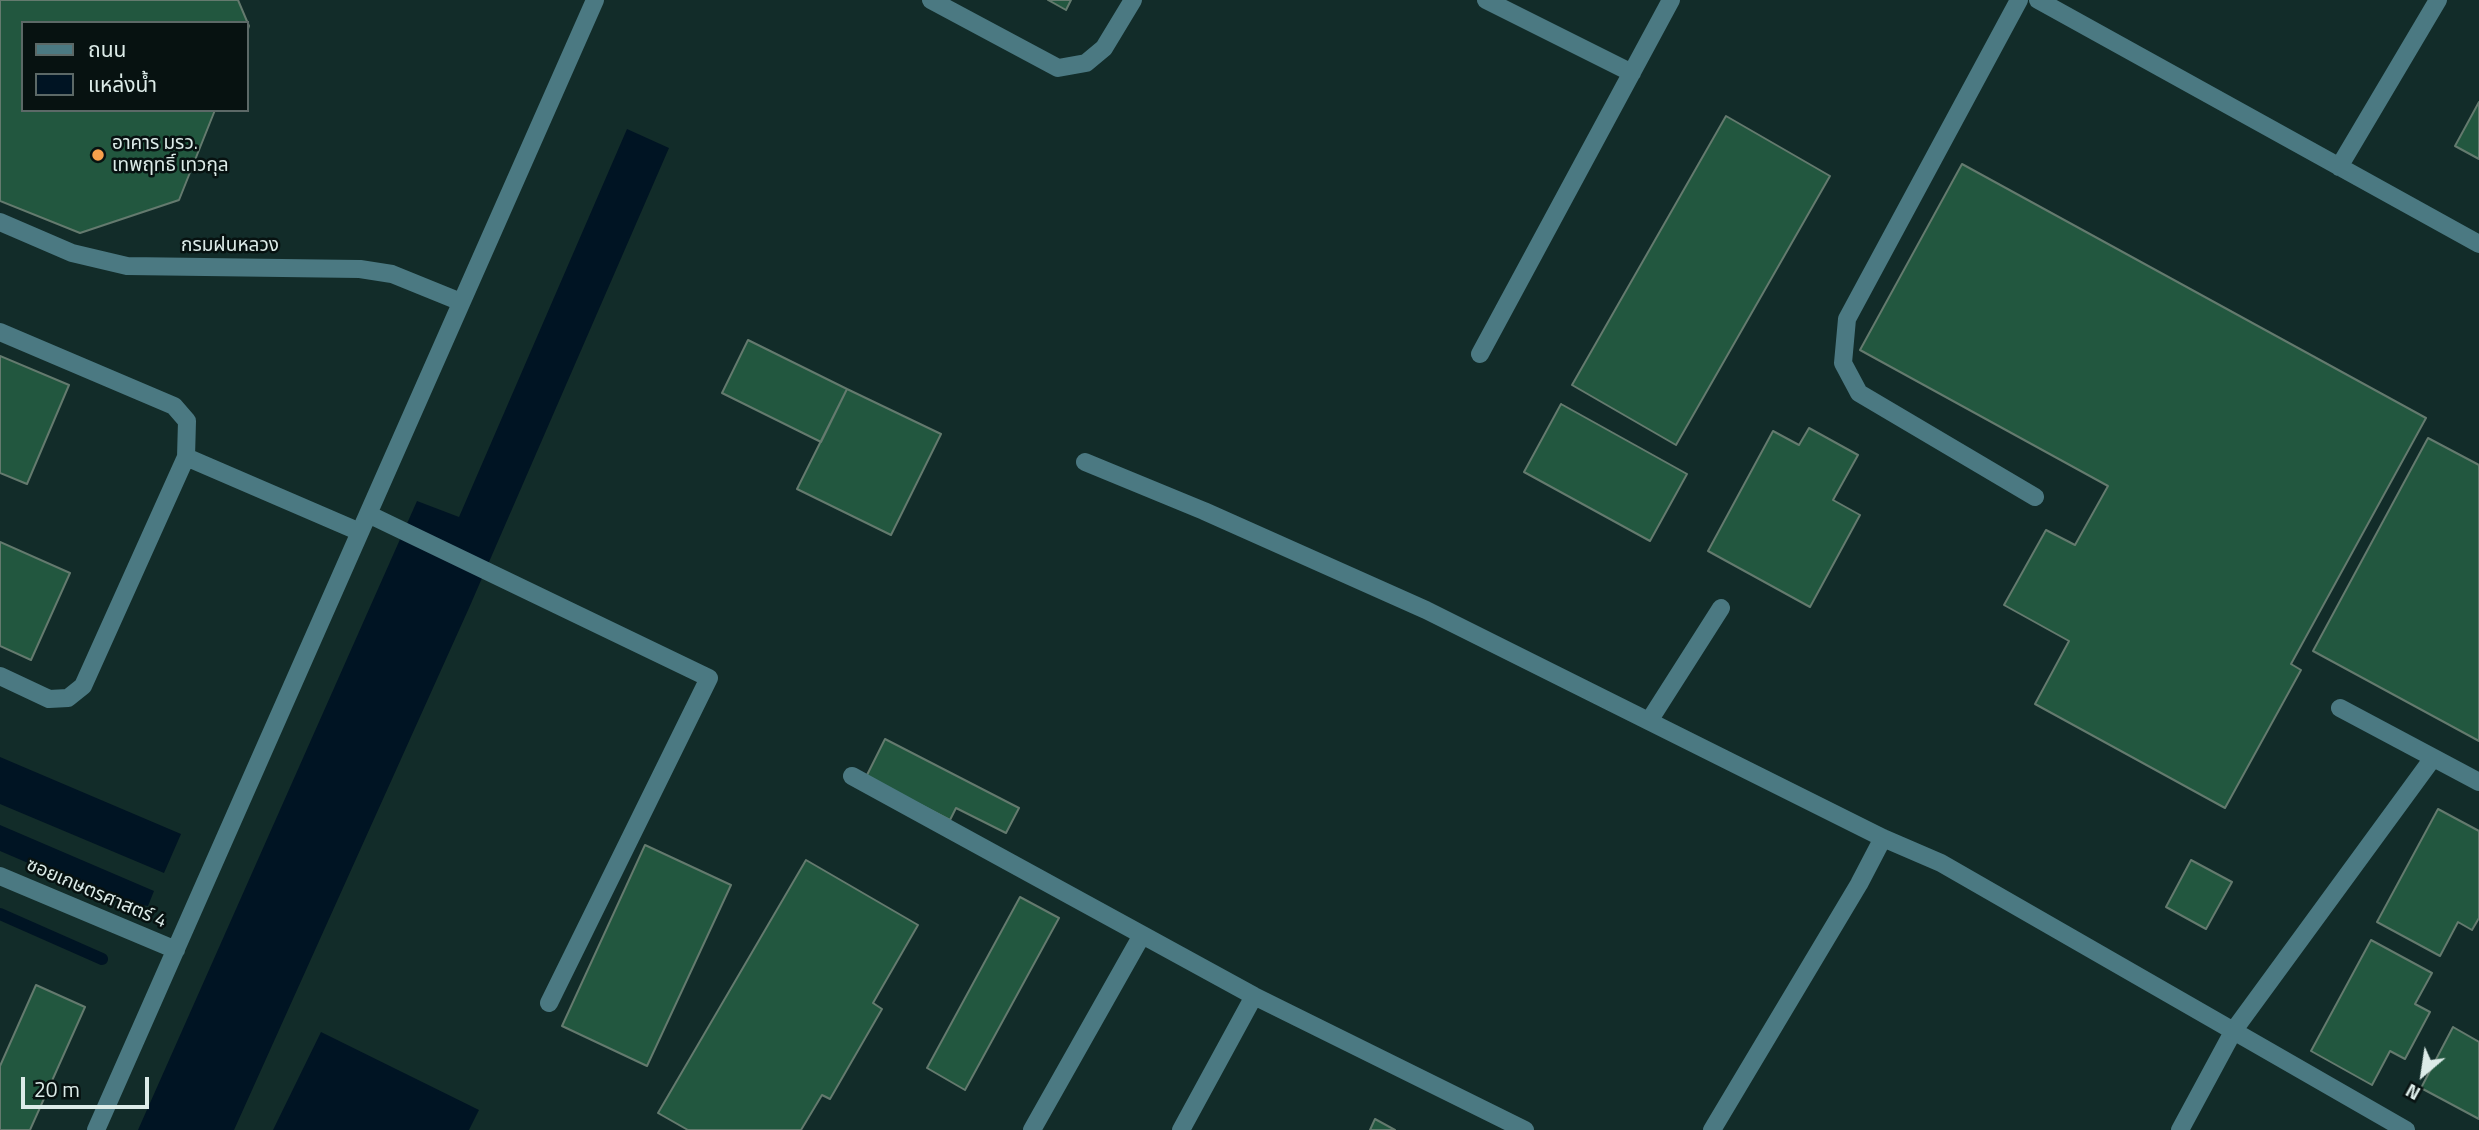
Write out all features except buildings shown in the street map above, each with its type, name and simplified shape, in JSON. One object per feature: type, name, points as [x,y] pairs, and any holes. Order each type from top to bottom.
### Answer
[{"type":"lane","points":[[96,1130],[595,0]]},
{"type":"lane","points":[[930,0],[1058,68],[1086,63],[1104,48],[1133,0]]},
{"type":"lane","points":[[1486,0],[1632,73]]},
{"type":"lane","points":[[1480,355],[1671,0]]},
{"type":"lane","points":[[2020,0],[1847,319],[1843,363],[1859,393],[2035,497]]},
{"type":"lane","points":[[2038,0],[2479,244]]},
{"type":"lane","points":[[2339,167],[2438,0]]},
{"type":"lane","name":"กรมฝนหลวง","points":[[0,222],[72,253],[127,266],[360,269],[392,274],[461,302]]},
{"type":"lane","points":[[0,332],[174,406],[187,421],[186,457],[83,686],[68,698],[49,699],[0,676]]},
{"type":"lane","points":[[186,457],[360,532]]},
{"type":"lane","points":[[1085,462],[1426,610],[1883,838],[1941,863],[2406,1130]]},
{"type":"lane","points":[[368,514],[709,678],[549,1003]]},
{"type":"lane","points":[[1649,721],[1721,608]]},
{"type":"lane","points":[[2340,708],[2479,782]]},
{"type":"lane","points":[[2180,1130],[2234,1030],[2433,758]]},
{"type":"lane","points":[[852,776],[1254,996],[1525,1130]]},
{"type":"lane","points":[[1712,1130],[1860,884],[1883,838]]},
{"type":"lane","name":"ซอยเกษตรศาสตร์ 4","points":[[0,876],[176,950]]},
{"type":"lane","points":[[1032,1130],[1142,935]]},
{"type":"lane","points":[[1181,1130],[1254,996]]},
{"type":"water","points":[[627,129],[669,148],[469,608],[234,1130],[138,1130],[417,501],[459,517]]},
{"type":"water","points":[[0,757],[181,834],[164,873],[0,804]]},
{"type":"water","points":[[0,825],[154,891],[148,906],[117,901],[0,851]]},
{"type":"water","points":[[321,1032],[479,1110],[469,1130],[273,1130]]},
{"type":"waterway","points":[[0,914],[102,959]]},
{"type":"place","name":"อาคาร มรว. เทพฤทธิ์ เทวกุล","points":[[98,155]]}]
